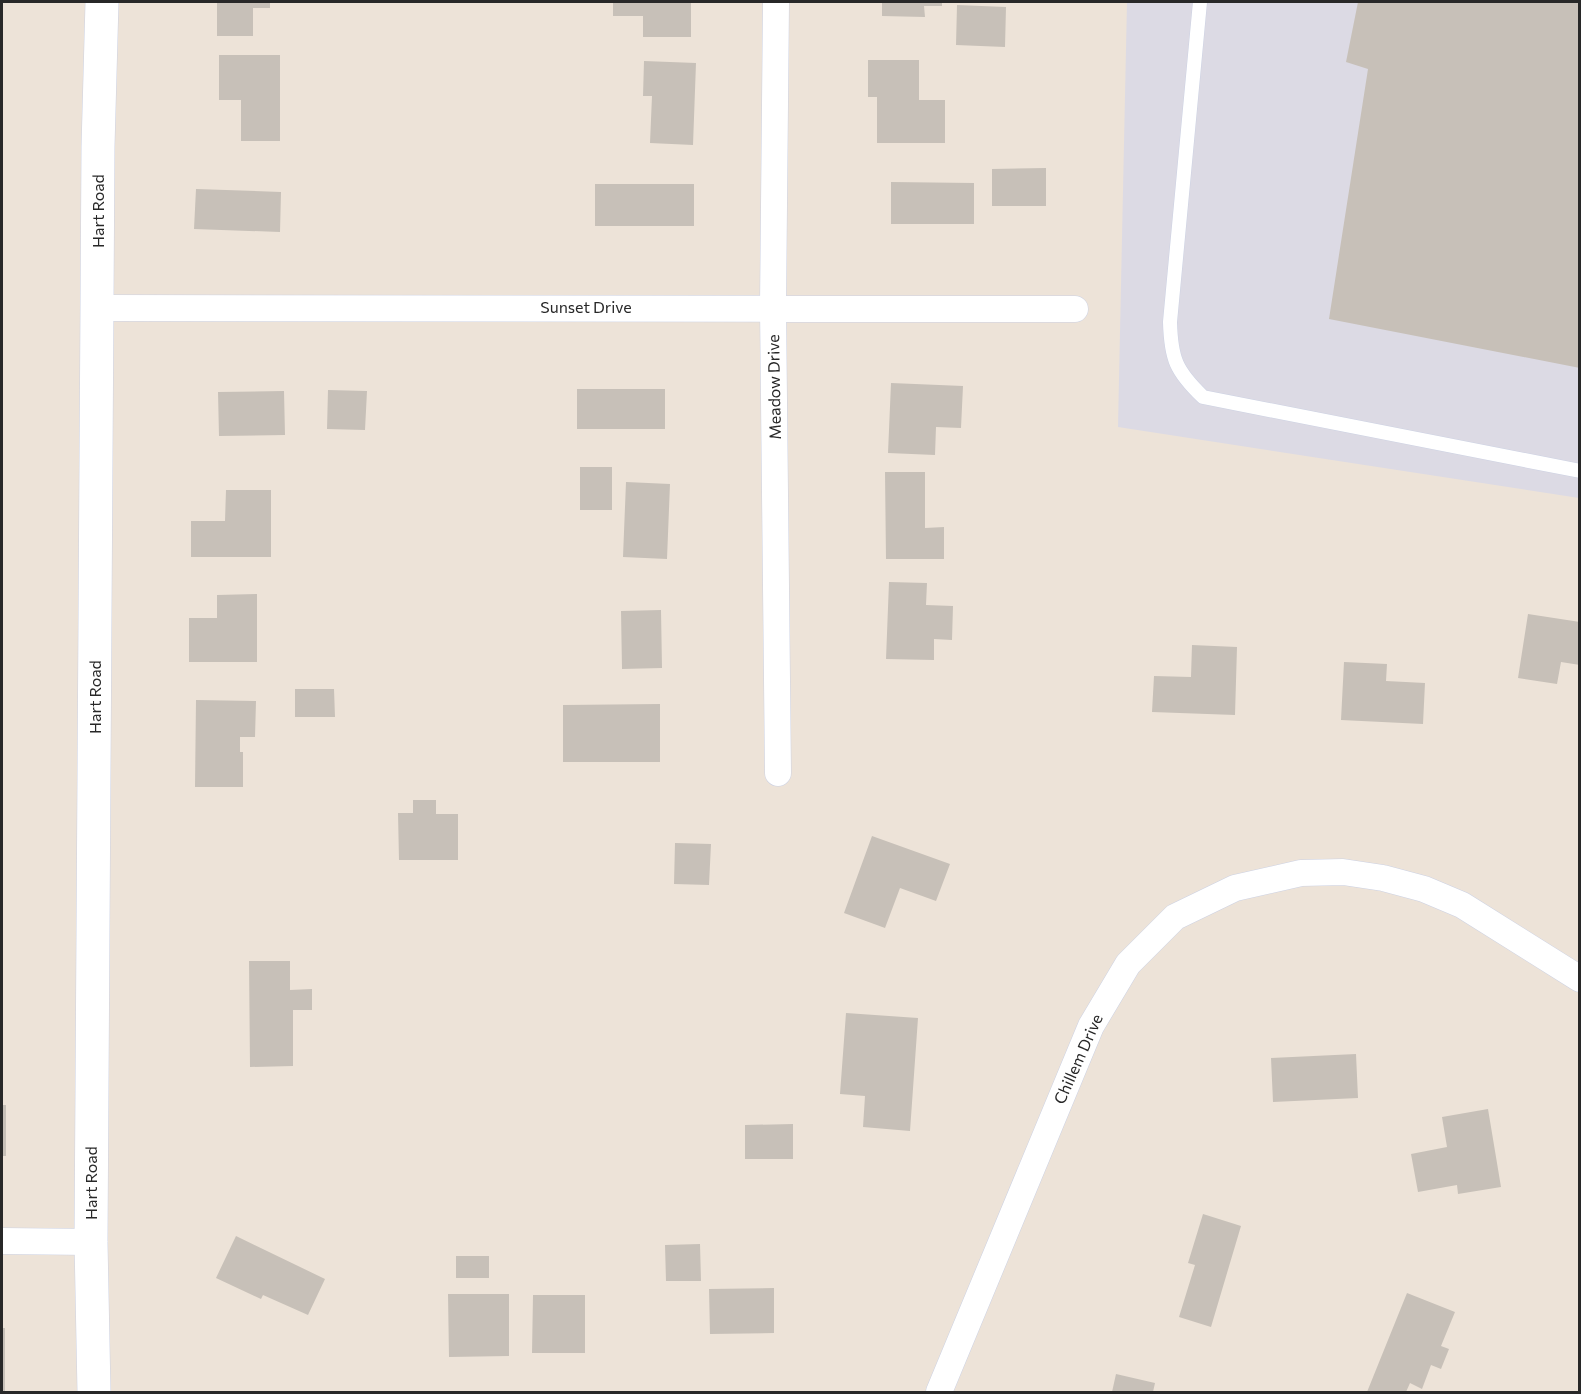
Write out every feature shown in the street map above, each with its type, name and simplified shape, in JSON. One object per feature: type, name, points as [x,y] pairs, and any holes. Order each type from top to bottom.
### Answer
[{"type":"street","name":"Hart Road","points":[[93,1392],[91,1242],[97,308],[102,2]]},
{"type":"street","name":"Meadow Drive","points":[[776,2],[773,307],[778,773]]},
{"type":"street","name":"Sunset Drive","points":[[97,308],[1075,309]]},
{"type":"street","name":"Chillem Drive","points":[[939,1392],[1091,1026],[1128,964],[1175,917],[1235,888],[1301,873],[1343,872],[1383,878],[1424,889],[1462,905],[1579,976]]},
{"type":"street","points":[[2,1241],[91,1242]]},
{"type":"lane","points":[[1200,2],[1170,322],[1170,350],[1180,375],[1203,397],[1580,471]]},
{"type":"shaded area","points":[[1127,2],[1579,2],[1579,498],[1118,427]]},
{"type":"building","points":[[217,2],[270,2],[270,8],[253,8],[253,36],[217,36]]},
{"type":"building","points":[[613,2],[691,2],[691,37],[643,37],[643,16],[613,16]]},
{"type":"building","points":[[882,2],[942,2],[942,6],[924,6],[925,17],[882,16]]},
{"type":"building","points":[[1358,2],[1580,2],[1580,368],[1329,319],[1368,69],[1346,62]]},
{"type":"building","points":[[957,5],[1006,7],[1005,47],[956,45]]},
{"type":"building","points":[[219,55],[280,55],[280,141],[241,141],[241,100],[219,100]]},
{"type":"building","points":[[868,60],[919,60],[919,100],[945,100],[945,143],[877,143],[877,97],[868,97]]},
{"type":"building","points":[[644,61],[696,63],[693,145],[650,143],[652,96],[643,96]]},
{"type":"building","points":[[1046,168],[1046,206],[992,206],[992,169]]},
{"type":"building","points":[[891,182],[974,183],[974,224],[891,224]]},
{"type":"building","points":[[595,184],[694,184],[694,226],[595,226]]},
{"type":"building","points":[[196,189],[281,192],[280,232],[194,229]]},
{"type":"building","points":[[891,383],[963,386],[961,428],[936,427],[935,455],[888,453]]},
{"type":"building","points":[[577,389],[665,389],[665,429],[577,429]]},
{"type":"building","points":[[328,390],[367,391],[365,430],[327,429]]},
{"type":"building","points":[[284,391],[285,435],[219,436],[218,392]]},
{"type":"building","points":[[580,467],[612,467],[612,510],[580,510]]},
{"type":"building","points":[[885,472],[925,472],[925,528],[944,527],[944,559],[886,559]]},
{"type":"building","points":[[626,482],[670,484],[667,559],[623,557]]},
{"type":"building","points":[[226,490],[271,490],[271,557],[191,557],[191,521],[225,521]]},
{"type":"building","points":[[889,582],[927,583],[926,605],[953,606],[952,640],[934,639],[934,660],[886,659]]},
{"type":"building","points":[[257,594],[257,662],[189,662],[189,618],[217,618],[217,595]]},
{"type":"building","points":[[661,610],[662,668],[622,669],[621,611]]},
{"type":"building","points":[[1528,614],[1580,622],[1580,665],[1561,662],[1557,684],[1518,678]]},
{"type":"building","points":[[1192,645],[1237,647],[1235,715],[1152,712],[1154,676],[1191,677]]},
{"type":"building","points":[[1344,662],[1387,664],[1386,681],[1425,683],[1423,724],[1341,720]]},
{"type":"building","points":[[295,689],[334,689],[335,717],[295,717]]},
{"type":"building","points":[[196,700],[256,701],[255,737],[240,737],[240,752],[243,752],[243,787],[195,787]]},
{"type":"building","points":[[660,704],[660,762],[563,762],[563,705]]},
{"type":"building","points":[[413,800],[436,800],[436,814],[458,814],[458,860],[399,860],[398,813],[413,813]]},
{"type":"building","points":[[872,836],[950,864],[936,901],[900,888],[885,928],[844,913]]},
{"type":"building","points":[[675,843],[711,844],[709,885],[674,884]]},
{"type":"building","points":[[249,961],[290,961],[290,990],[312,989],[312,1010],[293,1010],[293,1066],[250,1067]]},
{"type":"building","points":[[846,1013],[918,1018],[910,1131],[863,1127],[865,1096],[840,1094]]},
{"type":"building","points":[[1356,1054],[1358,1098],[1273,1102],[1271,1058]]},
{"type":"building","points":[[2,1105],[6,1105],[6,1156],[2,1156]]},
{"type":"building","points":[[1488,1109],[1501,1187],[1458,1194],[1457,1185],[1418,1192],[1411,1154],[1447,1147],[1442,1117]]},
{"type":"building","points":[[793,1124],[793,1159],[745,1159],[745,1125]]},
{"type":"building","points":[[1203,1214],[1241,1226],[1211,1327],[1179,1317],[1195,1265],[1188,1263]]},
{"type":"building","points":[[236,1236],[325,1279],[308,1315],[263,1295],[261,1299],[216,1278]]},
{"type":"building","points":[[700,1244],[701,1281],[666,1281],[665,1245]]},
{"type":"building","points":[[456,1256],[489,1256],[489,1278],[456,1278]]},
{"type":"building","points":[[774,1288],[774,1333],[710,1334],[709,1289]]},
{"type":"building","points":[[1407,1293],[1455,1312],[1441,1346],[1449,1349],[1441,1369],[1431,1365],[1422,1389],[1410,1383],[1406,1392],[1367,1392]]},
{"type":"building","points":[[448,1294],[509,1294],[509,1356],[449,1357]]},
{"type":"building","points":[[533,1295],[585,1295],[585,1353],[532,1353]]},
{"type":"building","points":[[2,1328],[5,1328],[5,1392],[2,1392]]},
{"type":"building","points":[[1116,1374],[1155,1383],[1153,1392],[1112,1392]]}]
